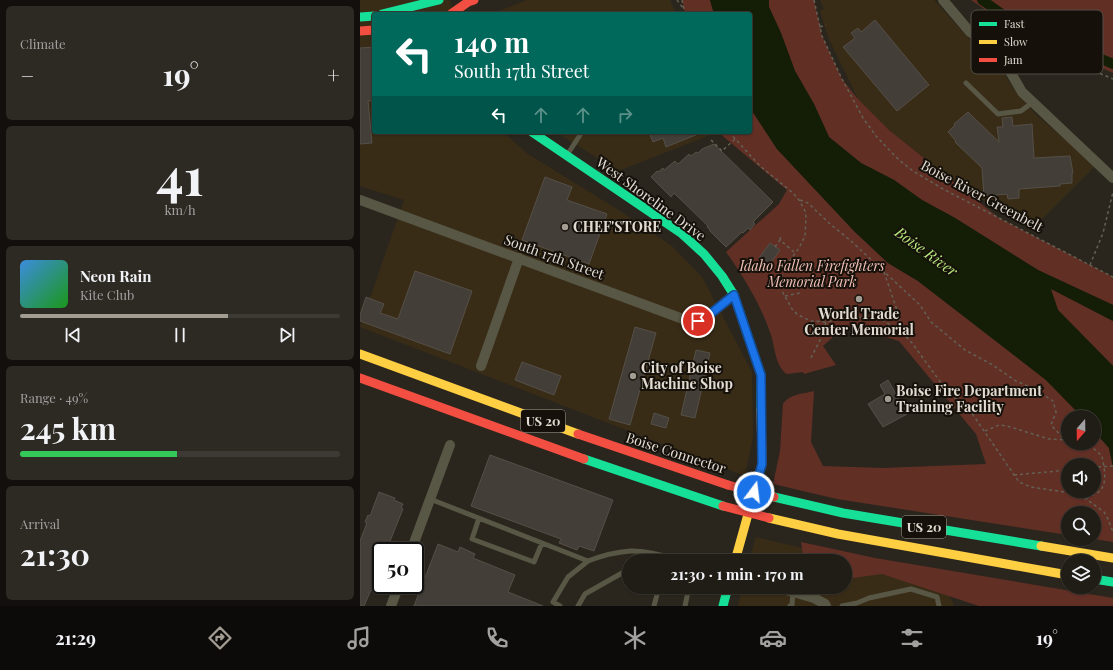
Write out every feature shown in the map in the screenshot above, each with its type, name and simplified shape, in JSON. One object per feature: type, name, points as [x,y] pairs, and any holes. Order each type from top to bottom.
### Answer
[{"type":"main road","points":[[390,12],[438,0]]},
{"type":"main road","points":[[455,0],[470,1]]},
{"type":"main road","points":[[454,12],[470,1]]},
{"type":"main road","points":[[470,1],[470,12]]},
{"type":"main road","points":[[360,18],[372,16]]},
{"type":"main road","points":[[360,31],[372,30]]},
{"type":"main road","name":"West Shoreline Drive","points":[[535,134],[681,234],[704,254],[722,276],[734,295],[761,375],[762,464],[737,554]]},
{"type":"main road","name":"Boise Connector","points":[[360,354],[623,450],[728,485],[843,513],[1113,558]]},
{"type":"main road","name":"US 20","points":[[360,378],[616,471],[723,506],[838,534],[1061,574]]},
{"type":"main road","points":[[1101,580],[1113,582]]},
{"type":"main road","points":[[723,606],[726,594]]},
{"type":"street","points":[[943,0],[971,33]]},
{"type":"street","points":[[1012,74],[1022,92],[1113,178]]},
{"type":"street","name":"South 17th Street","points":[[360,200],[677,316],[698,321],[709,315],[734,295]]},
{"type":"street","points":[[481,366],[519,258]]},
{"type":"street","points":[[414,542],[450,446]]},
{"type":"street","points":[[391,606],[396,594]]},
{"type":"street","points":[[800,594],[814,598],[826,606]]},
{"type":"lane","points":[[966,83],[998,114],[1021,111],[1033,102]]},
{"type":"lane","points":[[567,156],[581,134]]},
{"type":"lane","points":[[430,499],[588,561]]},
{"type":"lane","points":[[479,518],[472,539],[534,562],[542,543]]},
{"type":"lane","points":[[560,606],[553,602],[568,577],[588,561],[604,555],[631,551],[646,554]]},
{"type":"lane","points":[[578,606],[585,594],[622,573]]},
{"type":"lane","points":[[842,606],[857,603],[869,598],[911,589],[937,597],[939,606]]},
{"type":"lane","points":[[654,606],[657,594]]},
{"type":"lane","points":[[685,606],[687,594]]},
{"type":"lane","points":[[791,606],[793,594]]},
{"type":"path","points":[[677,0],[684,10]]},
{"type":"path","points":[[682,0],[684,10]]},
{"type":"path","name":"Boise River Greenbelt","points":[[814,0],[820,27],[831,57],[863,118],[876,136],[899,160],[913,171],[943,189],[1113,277]]},
{"type":"path","points":[[820,27],[826,25]]},
{"type":"path","points":[[1103,74],[1113,78]]},
{"type":"path","points":[[732,134],[760,166],[786,186],[800,200],[808,204],[883,270],[920,305],[931,322],[965,350],[1016,380],[1035,389],[1053,401],[1056,412],[1052,425],[1061,436]]},
{"type":"path","points":[[711,140],[722,151],[735,138]]},
{"type":"path","points":[[1090,265],[1103,233],[1113,192]]},
{"type":"path","points":[[800,200],[805,211],[806,230],[802,242],[786,266],[781,278],[782,289],[792,309],[798,315],[811,321],[824,322],[849,317],[873,318],[882,320],[901,331],[912,343],[946,391],[971,412],[1020,482],[1024,485],[1071,493],[1086,499],[1104,512],[1113,532]]},
{"type":"path","points":[[775,247],[780,240],[781,235]]},
{"type":"path","points":[[780,240],[795,253]]},
{"type":"path","points":[[883,270],[898,313],[901,331]]},
{"type":"path","points":[[785,296],[800,293]]},
{"type":"path","points":[[811,358],[823,334],[824,322],[822,308]]},
{"type":"path","points":[[985,431],[999,425],[1008,426],[1029,434],[1049,439],[1061,439]]},
{"type":"path","points":[[1086,499],[1102,488],[1104,480],[1102,456],[1095,450]]},
{"type":"path","points":[[1101,467],[1113,466]]},
{"type":"path","points":[[1014,475],[1061,471]]},
{"type":"shaded area","points":[[360,0],[450,0],[453,12],[372,12],[372,134],[505,134],[528,154],[617,209],[672,246],[702,277],[752,372],[753,437],[745,476],[360,327],[404,200],[360,186]]},
{"type":"shaded area","points":[[527,0],[670,0],[675,12],[498,12]]},
{"type":"shaded area","points":[[820,0],[934,0],[971,41],[971,74],[1004,74],[1011,85],[1034,113],[1094,167],[1032,229],[965,190],[889,130],[858,99],[828,37],[820,11],[824,9]]},
{"type":"shaded area","points":[[559,134],[713,134],[618,171]]},
{"type":"shaded area","points":[[756,537],[828,554],[751,554]]},
{"type":"shaded area","points":[[852,560],[943,581],[954,606],[738,606],[741,594],[852,594]]},
{"type":"green space","points":[[682,0],[710,0],[713,12],[685,12]]},
{"type":"green space","points":[[769,0],[814,0],[822,36],[842,79],[858,99],[889,130],[999,218],[1113,277],[1113,305],[1038,270],[955,218],[922,200],[894,180],[861,163],[829,137],[814,104],[795,71],[781,33],[769,7]]},
{"type":"green space","points":[[971,0],[1113,0],[1113,73],[1103,69],[1103,10],[986,10]]},
{"type":"green space","name":"Idaho Fallen Firefighters Memorial Park","points":[[752,110],[777,149],[854,231],[888,263],[918,281],[1046,380],[1075,410],[1061,410],[1061,450],[1101,450],[1101,439],[1109,448],[1113,467],[1113,542],[1101,540],[1101,506],[1061,506],[1061,534],[837,499],[773,484],[780,451],[783,404],[793,396],[814,391],[811,442],[823,466],[882,468],[986,464],[976,434],[899,341],[846,325],[823,346],[836,365],[804,374],[803,372],[787,374],[783,371],[776,356],[767,324],[757,302],[746,281],[726,252],[779,204],[787,190],[720,134],[752,134]]},
{"type":"green space","points":[[1050,288],[1113,321],[1113,366],[1058,310]]},
{"type":"green space","points":[[801,542],[875,558],[1061,589],[1061,594],[1089,594],[1113,598],[1113,606],[979,606],[882,574],[852,578],[852,554],[803,554]]},
{"type":"water","name":"Boise River","points":[[710,0],[769,0],[769,7],[781,33],[795,71],[814,104],[829,137],[861,163],[894,180],[922,200],[955,218],[1038,270],[1113,305],[1113,321],[1051,289],[1058,310],[1113,366],[1113,467],[1109,448],[1101,439],[1101,410],[1075,410],[1046,380],[918,281],[888,263],[854,231],[777,149],[752,111],[752,12],[713,12]]},
{"type":"building","points":[[875,20],[929,85],[897,111],[843,47],[855,38],[851,33],[858,28],[861,32]]},
{"type":"building","points":[[372,47],[372,100],[368,101],[372,143],[360,144],[360,48]]},
{"type":"building","points":[[968,112],[999,142],[997,127],[1003,127],[1002,118],[1012,117],[1013,126],[1032,124],[1034,158],[1070,156],[1073,173],[1072,183],[1060,184],[1060,186],[1019,189],[1019,198],[1008,199],[1007,194],[984,196],[982,168],[955,142],[956,141],[948,132],[955,125],[954,124]]},
{"type":"building","points":[[650,134],[698,134],[666,147],[663,138],[653,142]]},
{"type":"building","points":[[714,144],[773,202],[753,222],[755,224],[750,230],[748,228],[743,233],[742,232],[726,247],[710,231],[707,227],[708,226],[674,193],[671,197],[651,177],[657,171],[658,172],[663,168],[664,170],[675,161],[678,164],[689,154],[691,156],[696,152],[698,153],[702,149]]},
{"type":"building","name":"CHEF'STORE","points":[[545,177],[572,187],[567,200],[607,214],[589,264],[522,240]]},
{"type":"building","points":[[770,243],[780,250],[769,265],[759,258]]},
{"type":"building","points":[[415,271],[472,291],[450,354],[360,321],[360,315],[366,297],[384,304],[380,313],[398,319]]},
{"type":"building","name":"City of Boise Machine Shop","points":[[635,327],[656,333],[630,425],[609,419]]},
{"type":"building","points":[[696,350],[710,353],[695,418],[681,415]]},
{"type":"building","points":[[522,362],[561,376],[554,395],[515,380]]},
{"type":"building","name":"Boise Fire Department Training Facility","points":[[888,380],[907,414],[883,427],[868,404],[885,394],[880,385]]},
{"type":"building","points":[[654,413],[669,418],[666,428],[651,424]]},
{"type":"building","points":[[490,455],[613,500],[594,551],[579,546],[577,550],[559,543],[561,539],[471,506]]},
{"type":"building","points":[[379,492],[395,498],[394,500],[403,504],[401,508],[403,509],[390,542],[372,542],[372,591],[371,590],[364,606],[360,606],[360,541],[367,523],[365,522],[368,515],[370,516]]},
{"type":"building","points":[[438,544],[458,552],[460,547],[475,554],[473,558],[515,575],[508,592],[543,606],[414,606],[419,594],[424,594],[424,580]]},
{"type":"waterway","points":[[982,0],[996,10]]},
{"type":"waterway","points":[[1103,60],[1113,64]]},
{"type":"traffic: fast","points":[[390,12],[439,0]]},
{"type":"traffic: fast","points":[[360,17],[372,16]]},
{"type":"traffic: fast","points":[[535,134],[681,233],[704,254],[722,276],[734,295],[761,375],[761,409]]},
{"type":"traffic: fast","points":[[584,459],[723,506]]},
{"type":"traffic: fast","points":[[774,497],[843,513],[1041,546]]},
{"type":"traffic: fast","points":[[1101,580],[1113,582]]},
{"type":"traffic: fast","points":[[723,606],[726,594]]},
{"type":"traffic: slow","points":[[360,354],[578,434]]},
{"type":"traffic: slow","points":[[737,554],[762,464],[761,409]]},
{"type":"traffic: slow","points":[[769,518],[838,534],[1061,574]]},
{"type":"traffic: slow","points":[[1041,546],[1113,558]]},
{"type":"traffic: jam","points":[[454,12],[468,2],[474,0]]},
{"type":"traffic: jam","points":[[360,31],[372,30]]},
{"type":"traffic: jam","points":[[360,378],[584,459]]},
{"type":"traffic: jam","points":[[578,434],[728,485]]},
{"type":"traffic: jam","points":[[728,485],[774,497]]},
{"type":"traffic: jam","points":[[723,506],[769,518]]},
{"type":"place","name":"CHEF'STORE","points":[[565,227]]},
{"type":"place","name":"World Trade Center Memorial","points":[[859,299]]},
{"type":"place","name":"City of Boise Machine Shop","points":[[633,376]]},
{"type":"place","name":"Boise Fire Department Training Facility","points":[[888,399]]},
{"type":"route","points":[[698,321],[709,315],[734,295],[761,375],[762,464],[754,492]]}]
